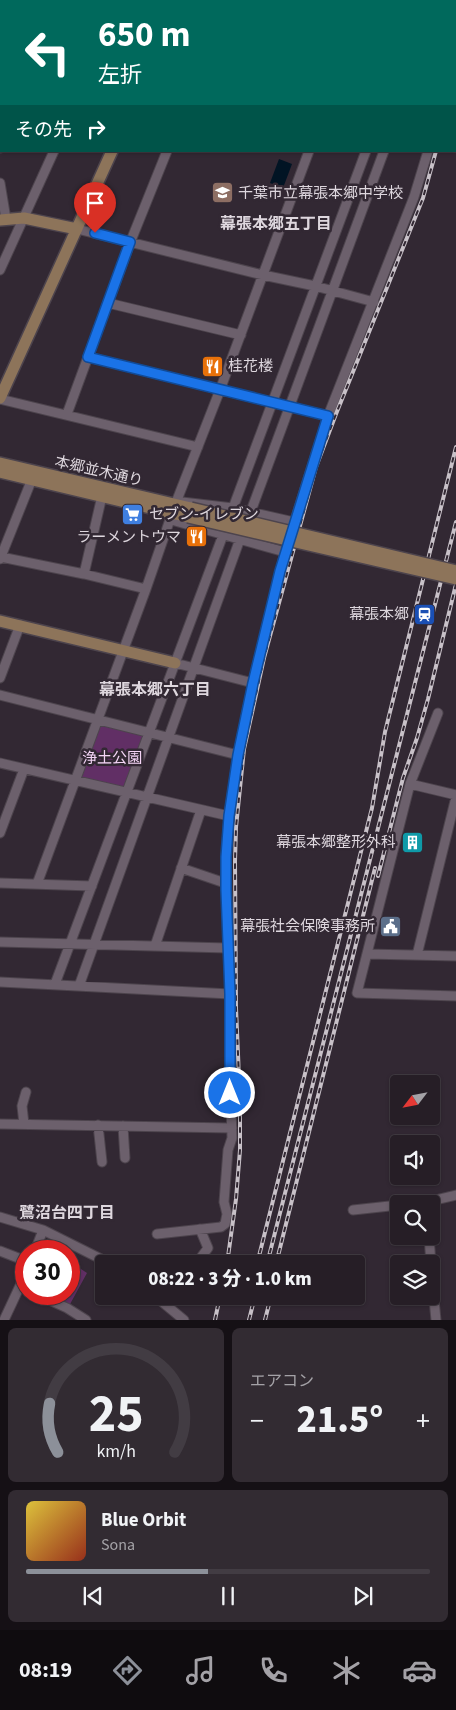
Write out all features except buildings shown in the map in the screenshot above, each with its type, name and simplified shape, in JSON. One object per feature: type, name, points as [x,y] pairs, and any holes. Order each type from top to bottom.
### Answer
[{"type":"street","points":[[0,270],[54,152]]},
{"type":"street","points":[[112,152],[0,398],[198,447]]},
{"type":"street","points":[[67,414],[130,242],[167,152]]},
{"type":"street","points":[[37,884],[146,589],[173,509],[241,335],[309,152]]},
{"type":"street","points":[[233,508],[366,152]]},
{"type":"street","points":[[251,511],[384,152]]},
{"type":"street","points":[[157,1234],[221,1227],[225,1224],[227,1214],[224,1202],[228,1150],[232,1138],[226,857],[229,816],[238,755],[253,683],[294,522],[328,416],[374,302],[414,196],[428,152]]},
{"type":"street","points":[[0,183],[3,220],[24,218],[77,229],[332,290],[374,302]]},
{"type":"street","points":[[108,303],[241,335]]},
{"type":"street","points":[[88,357],[328,416]]},
{"type":"street","name":"本郷並木通り","points":[[0,463],[173,509]]},
{"type":"street","name":"本郷並木通り","points":[[0,472],[102,496],[189,512]]},
{"type":"street","points":[[32,479],[0,558],[84,574],[146,589]]},
{"type":"street","points":[[84,574],[102,496]]},
{"type":"street","points":[[173,509],[185,502],[251,511],[294,522]]},
{"type":"street","points":[[173,509],[175,521],[285,552]]},
{"type":"street","points":[[189,512],[456,571]]},
{"type":"street","points":[[189,512],[456,579]]},
{"type":"street","points":[[55,984],[223,534]]},
{"type":"street","points":[[79,986],[240,539]]},
{"type":"street","points":[[0,621],[253,683]]},
{"type":"street","points":[[0,678],[20,625]]},
{"type":"street","points":[[0,696],[238,755]]},
{"type":"street","points":[[438,713],[410,784],[357,993],[456,996]]},
{"type":"street","points":[[0,763],[229,816]]},
{"type":"street","points":[[0,833],[24,769]]},
{"type":"street","points":[[410,784],[456,796],[417,955]]},
{"type":"street","points":[[155,946],[200,810]]},
{"type":"street","points":[[181,868],[226,883]]},
{"type":"street","points":[[0,883],[92,886]]},
{"type":"street","points":[[0,942],[228,948]]},
{"type":"street","points":[[367,954],[456,956]]},
{"type":"street","points":[[0,982],[230,994]]},
{"type":"street","points":[[24,1124],[22,1106],[26,1092]]},
{"type":"street","points":[[0,1124],[232,1128]]},
{"type":"street","points":[[98,1125],[102,1162]]},
{"type":"street","points":[[123,1126],[125,1158]]},
{"type":"street","points":[[440,1199],[456,1195]]},
{"type":"street","points":[[353,1210],[390,1206]]},
{"type":"street","points":[[0,1217],[42,1230],[95,1256]]},
{"type":"street","points":[[200,1229],[208,1248],[203,1255]]},
{"type":"street","points":[[39,1240],[42,1230]]},
{"type":"street","points":[[0,1252],[15,1257]]},
{"type":"street","points":[[4,1320],[15,1301]]},
{"type":"street","points":[[60,1305],[86,1320]]},
{"type":"street","points":[[435,1305],[436,1320]]},
{"type":"street","points":[[167,1306],[184,1320]]},
{"type":"green space","name":"浄土公園","points":[[102,724],[141,734],[144,739],[127,785],[122,789],[82,780],[80,776],[98,726]]},
{"type":"green space","points":[[80,1268],[87,1273],[80,1286]]},
{"type":"water","points":[[279,159],[292,164],[283,188],[270,183]]},
{"type":"railway","points":[[228,1255],[240,1150],[236,1008],[235,861],[236,827],[244,749],[264,658],[316,467],[423,198],[436,152]]},
{"type":"railway","points":[[259,1255],[372,808],[385,732],[456,447]]},
{"type":"railway","points":[[269,1255],[456,522]]},
{"type":"railway","points":[[378,876],[403,778],[428,699],[456,584]]},
{"type":"railway","points":[[278,1255],[375,868]]},
{"type":"railway","points":[[215,1320],[218,1305]]},
{"type":"railway","points":[[249,1320],[253,1305]]},
{"type":"railway","points":[[265,1320],[269,1305]]},
{"type":"place","name":"千葉市立幕張本郷中学校","points":[[222,193]]},
{"type":"place","name":"桂花楼","points":[[212,366]]},
{"type":"place","name":"セブン-イレブン","points":[[133,514]]},
{"type":"place","name":"ラーメントウマ","points":[[197,537]]},
{"type":"place","name":"幕張本郷","points":[[425,614]]},
{"type":"place","name":"幕張本郷整形外科","points":[[412,842]]},
{"type":"place","name":"幕張社会保険事務所","points":[[391,926]]},
{"type":"district","name":"幕張本郷五丁目","points":[[276,223]]},
{"type":"district","name":"幕張本郷六丁目","points":[[155,689]]},
{"type":"district","name":"鷺沼台四丁目","points":[[67,1212]]},
{"type":"route","points":[[95,233],[130,242],[88,357],[328,416],[280,571],[238,755],[229,816],[226,890],[230,994],[230,1093]]}]
